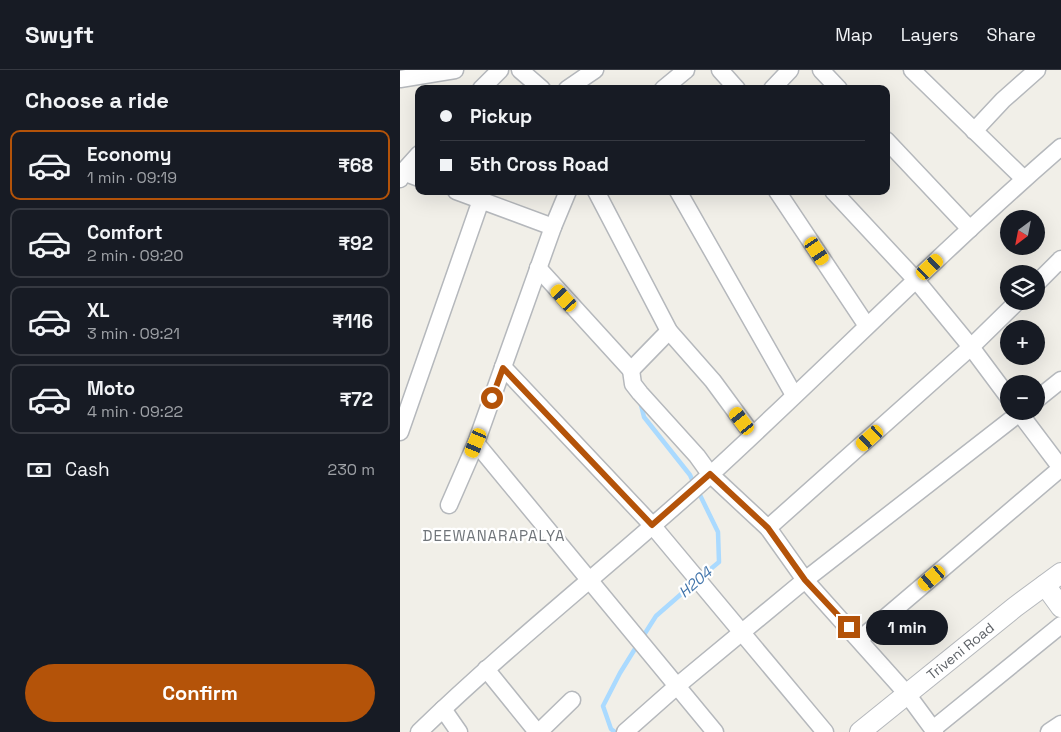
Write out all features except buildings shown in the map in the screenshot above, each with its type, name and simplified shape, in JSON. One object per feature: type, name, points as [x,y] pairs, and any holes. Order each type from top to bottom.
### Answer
[{"type":"street","points":[[400,79],[455,70]]},
{"type":"street","points":[[485,85],[500,70]]},
{"type":"street","points":[[520,70],[537,85]]},
{"type":"street","points":[[573,85],[595,70]]},
{"type":"street","points":[[669,85],[686,70]]},
{"type":"street","points":[[720,70],[733,85]]},
{"type":"street","points":[[776,85],[790,70]]},
{"type":"street","points":[[822,70],[835,85]]},
{"type":"street","points":[[912,70],[1024,179]]},
{"type":"street","points":[[974,131],[1003,100],[1037,70]]},
{"type":"street","points":[[890,144],[970,229]]},
{"type":"street","points":[[419,732],[486,669],[700,483],[970,229],[1061,147]]},
{"type":"street","points":[[415,158],[401,174],[415,177]]},
{"type":"street","points":[[467,195],[553,227]]},
{"type":"street","points":[[448,505],[476,443],[538,268],[566,195]]},
{"type":"street","points":[[598,195],[669,331],[713,381],[752,434]]},
{"type":"street","points":[[680,195],[794,395]]},
{"type":"street","points":[[780,195],[867,326]]},
{"type":"street","points":[[837,195],[916,280],[972,347],[1000,386]]},
{"type":"street","points":[[400,432],[481,200]]},
{"type":"street","points":[[1045,275],[1061,259]]},
{"type":"street","points":[[538,268],[630,370],[633,384],[640,393],[697,456],[700,483]]},
{"type":"street","points":[[768,528],[972,347],[1009,310]]},
{"type":"street","points":[[630,370],[669,331]]},
{"type":"street","points":[[503,368],[652,525],[825,732]]},
{"type":"street","points":[[1045,393],[1061,380]]},
{"type":"street","points":[[625,732],[677,686],[805,580],[1010,420]]},
{"type":"street","points":[[860,639],[1061,468],[1026,420]]},
{"type":"street","points":[[476,443],[715,732]]},
{"type":"street","points":[[700,483],[768,528],[805,580],[860,639],[907,694],[934,730],[1061,626]]},
{"type":"street","points":[[1053,579],[1061,607]]},
{"type":"street","name":"Triveni Road","points":[[860,732],[1053,579]]},
{"type":"street","points":[[486,669],[538,732],[572,700]]},
{"type":"street","points":[[443,709],[459,732]]},
{"type":"street","points":[[1049,732],[1061,724]]},
{"type":"waterway","name":"H204","points":[[640,401],[644,417],[690,475],[694,484]]},
{"type":"waterway","name":"H204","points":[[698,491],[718,532],[719,562],[701,577]]},
{"type":"waterway","name":"H204","points":[[642,638],[656,616],[695,582]]},
{"type":"waterway","name":"H204","points":[[615,732],[611,729],[603,706],[638,644]]},
{"type":"district","name":"DEEWANARAPALYA","points":[[494,535]]},
{"type":"route","points":[[492,398],[503,368],[652,525],[710,474],[768,528],[805,580],[849,627]]}]
